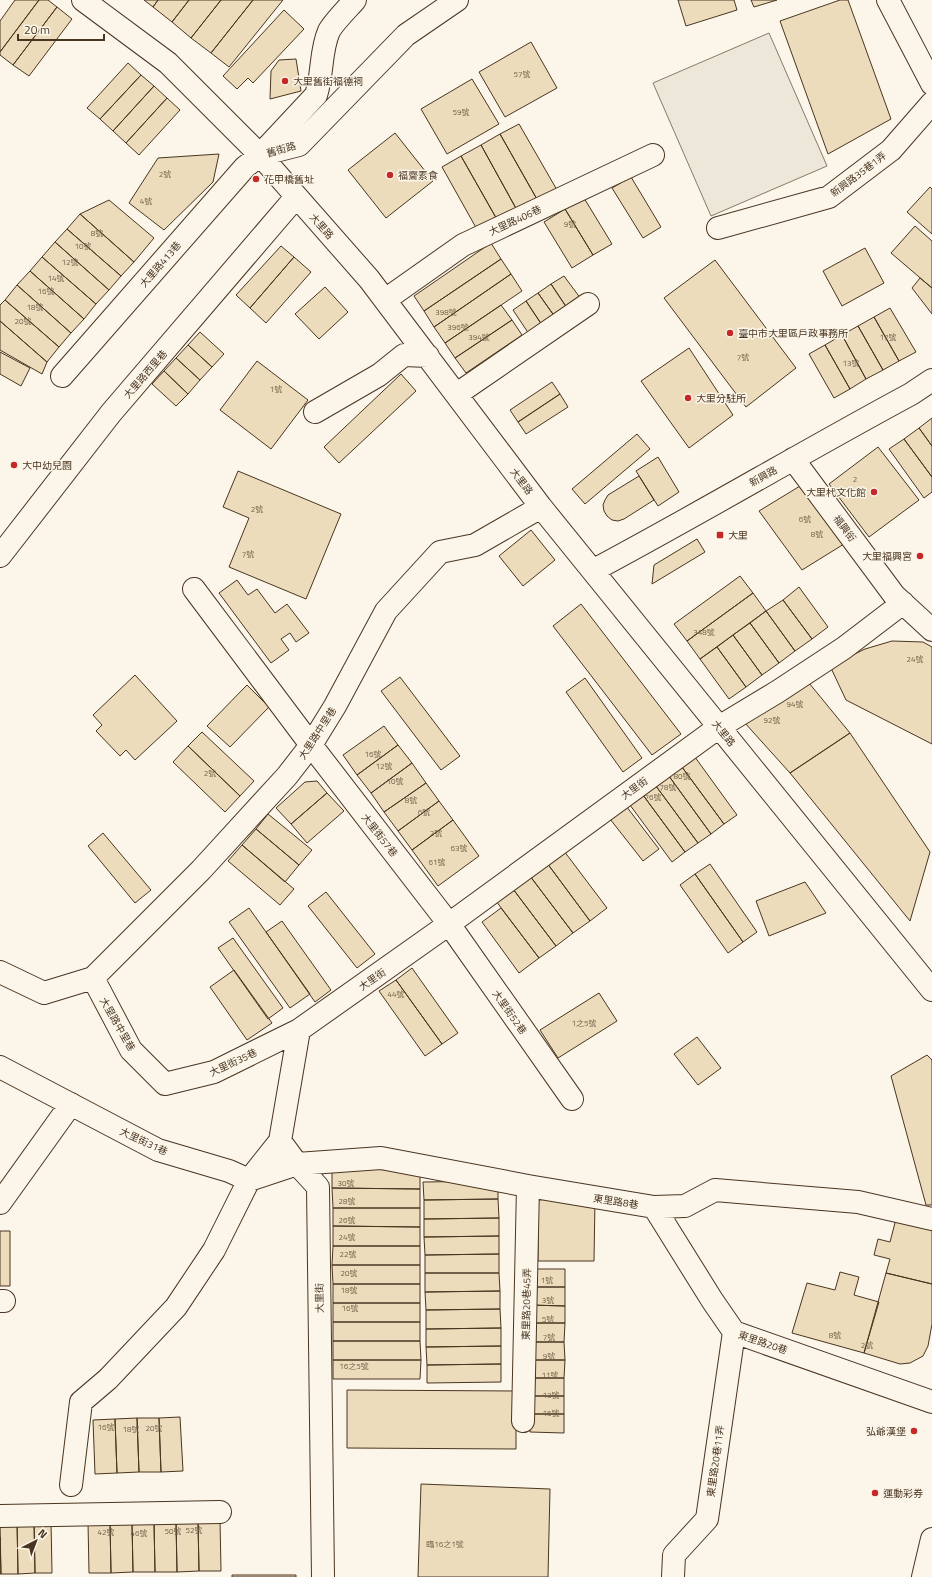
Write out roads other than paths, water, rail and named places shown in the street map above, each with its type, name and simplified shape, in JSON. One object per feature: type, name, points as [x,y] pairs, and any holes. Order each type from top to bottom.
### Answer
[{"type":"street","name":"大里路","points":[[83,0],[168,63],[260,155],[369,279],[541,507],[594,570],[932,990]]},
{"type":"street","name":"舊街路","points":[[260,155],[316,95],[320,84],[320,65],[329,31],[355,0]]},
{"type":"street","name":"舊街路","points":[[260,155],[299,145],[366,74],[406,35],[457,0]]},
{"type":"street","points":[[888,0],[932,84]]},
{"type":"street","name":"新興路35巷1弄","points":[[718,228],[829,197],[891,150],[932,102]]},
{"type":"street","name":"大里路413巷","points":[[62,376],[245,166],[260,155]]},
{"type":"street","name":"大里路406巷","points":[[385,300],[463,245],[653,155]]},
{"type":"street","name":"大里路西里巷","points":[[0,556],[111,413],[296,197]]},
{"type":"street","points":[[457,394],[588,304]]},
{"type":"street","points":[[316,412],[379,375],[404,355],[428,356]]},
{"type":"street","name":"新興路","points":[[594,570],[656,537],[911,394],[932,380]]},
{"type":"street","name":"福興街","points":[[793,459],[894,594],[932,630]]},
{"type":"street","name":"大里路中里巷","points":[[0,972],[44,993],[93,978],[201,870],[287,776],[311,745],[335,706],[386,610],[440,552],[475,545],[541,507]]},
{"type":"street","name":"大里街57巷","points":[[194,589],[311,745],[449,924]]},
{"type":"street","name":"大里街","points":[[299,1030],[449,924],[719,727],[777,692],[844,648],[903,603]]},
{"type":"street","name":"大里街52巷","points":[[449,924],[572,1099]]},
{"type":"street","name":"大里路中里巷","points":[[93,978],[131,1050],[165,1084]]},
{"type":"street","points":[[71,1485],[81,1402],[108,1379],[176,1307],[214,1250],[249,1180],[280,1141],[299,1030]]},
{"type":"street","name":"大里街35巷","points":[[165,1084],[214,1072],[299,1030]]},
{"type":"street","name":"大里街31巷","points":[[0,1067],[158,1150],[229,1171],[249,1180]]},
{"type":"street","points":[[0,1204],[71,1104]]},
{"type":"street","name":"大里街","points":[[280,1141],[297,1164],[318,1187],[323,1577]]},
{"type":"street","name":"東里路8巷","points":[[297,1164],[381,1158],[654,1208],[685,1206],[715,1190],[858,1202],[932,1219]]},
{"type":"street","points":[[249,1180],[297,1164]]},
{"type":"street","name":"東里路20巷45弄","points":[[523,1421],[528,1186]]},
{"type":"street","name":"東里路20巷","points":[[654,1208],[734,1332],[932,1402]]},
{"type":"street","name":"東里路20巷11弄","points":[[673,1577],[674,1555],[707,1519],[734,1332]]},
{"type":"street","points":[[0,1516],[220,1512]]},
{"type":"street","points":[[923,1577],[932,1539]]},
{"type":"place","name":"大里舊街福德祠","points":[[285,81]]},
{"type":"place","name":"福齋素食","points":[[390,175]]},
{"type":"place","name":"花甲橋舊址","points":[[256,179]]},
{"type":"place","name":"臺中市大里區戶政事務所","points":[[730,333]]},
{"type":"place","name":"大里分駐所","points":[[688,398]]},
{"type":"place","name":"大中幼兒園","points":[[14,465]]},
{"type":"place","name":"大里杙文化館","points":[[874,492]]},
{"type":"place","name":"大里","points":[[720,535]]},
{"type":"place","name":"大里福興宮","points":[[920,556]]},
{"type":"place","name":"弘爺漢堡","points":[[914,1431]]},
{"type":"place","name":"運動彩券","points":[[875,1493]]}]
